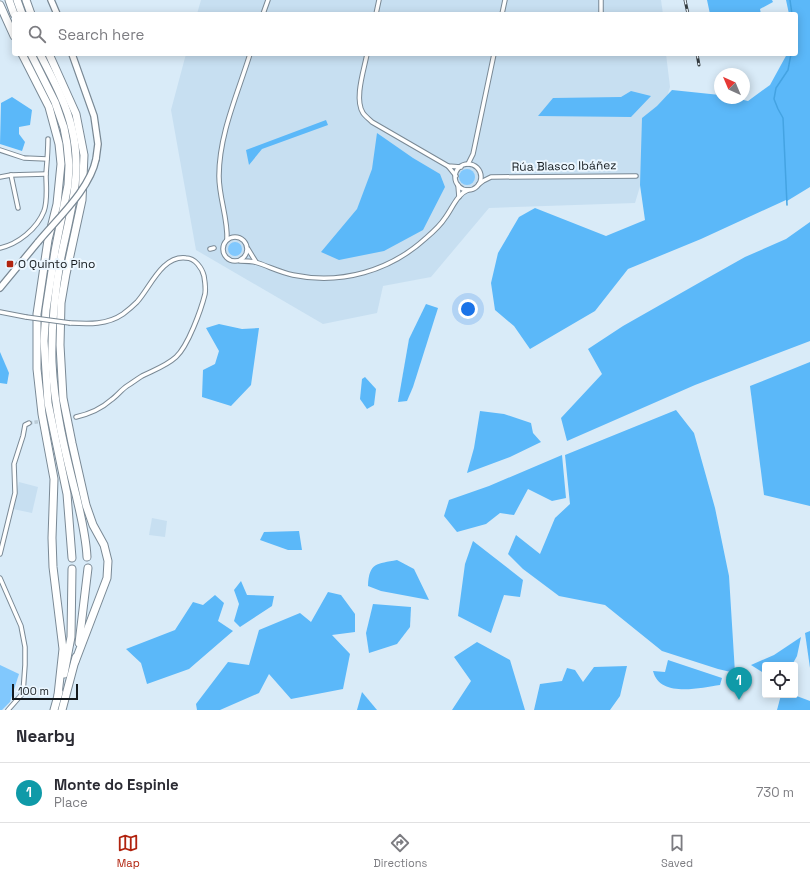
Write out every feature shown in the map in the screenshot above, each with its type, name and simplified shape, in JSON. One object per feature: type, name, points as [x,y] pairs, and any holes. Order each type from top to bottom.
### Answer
[{"type":"highway","points":[[9,0],[13,12]]},
{"type":"highway","points":[[17,0],[21,12]]},
{"type":"highway","points":[[26,0],[30,12]]},
{"type":"highway","points":[[0,5],[12,32]]},
{"type":"highway","points":[[23,56],[49,107],[55,125],[61,164],[58,198],[48,240],[37,314],[37,369],[42,414],[54,479],[52,567],[63,649],[58,695]]},
{"type":"highway","points":[[32,56],[55,102],[64,128],[69,165],[68,185],[54,251],[46,310],[44,342],[48,402],[67,494],[72,558]]},
{"type":"highway","points":[[41,56],[67,111],[76,153],[75,192],[54,298],[52,362],[58,408],[84,526],[87,557]]},
{"type":"highway","points":[[50,56],[76,114],[84,155],[82,200],[66,274],[62,303],[60,345],[64,398],[72,443],[86,505],[93,525],[104,545],[108,561],[107,578],[75,662]]},
{"type":"highway","points":[[62,710],[75,662],[88,568]]},
{"type":"highway","points":[[54,710],[66,667],[71,637],[72,569]]},
{"type":"main road","points":[[51,0],[56,12]]},
{"type":"main road","points":[[0,288],[78,194],[89,177],[96,159],[98,144],[94,116],[73,56]]},
{"type":"street","points":[[264,12],[268,0]]},
{"type":"street","points":[[376,12],[378,0]]},
{"type":"street","points":[[502,12],[505,0]]},
{"type":"street","points":[[601,0],[601,12]]},
{"type":"street","points":[[249,56],[230,118],[220,159],[220,188],[228,227],[227,240],[223,248],[225,256],[230,261],[256,262],[279,271],[307,277],[336,278],[369,272],[397,260],[435,231],[459,197],[479,184],[481,177],[478,169]]},
{"type":"street","points":[[367,56],[360,88],[359,102],[362,113],[372,122],[448,166],[456,176],[459,197]]},
{"type":"street","points":[[456,176],[457,171],[461,167],[468,164],[473,154],[494,56]]},
{"type":"street","points":[[0,248],[11,246],[19,241],[38,222],[44,211],[46,200],[48,139]]},
{"type":"street","points":[[0,150],[24,158],[47,159]]},
{"type":"street","points":[[473,154],[474,166]]},
{"type":"street","points":[[468,164],[474,166],[483,174],[491,177]]},
{"type":"street","points":[[448,166],[461,167]]},
{"type":"street","points":[[0,177],[11,175],[46,174]]},
{"type":"street","points":[[11,175],[18,208]]},
{"type":"street","name":"Rúa Blasco Ibáñez","points":[[479,184],[483,180],[491,177],[636,176]]},
{"type":"street","points":[[458,185],[468,190]]},
{"type":"street","points":[[228,227],[234,237]]},
{"type":"street","points":[[227,240],[234,237],[242,238],[256,262]]},
{"type":"street","points":[[240,261],[246,256],[248,249]]},
{"type":"street","points":[[0,312],[70,323],[91,324],[108,321],[122,314],[137,302],[160,270],[171,262],[187,258],[193,260],[203,272],[205,293],[202,306],[186,344],[177,356],[164,366],[140,377],[122,389],[99,409],[76,417]]},
{"type":"street","points":[[0,554],[15,492],[14,464],[25,425],[29,423]]},
{"type":"street","points":[[0,578],[21,626],[25,647],[23,693],[8,710]]},
{"type":"shaded area","points":[[201,0],[661,0],[663,12],[198,12]]},
{"type":"shaded area","points":[[707,0],[772,0],[773,2],[760,9],[761,12],[710,12]]},
{"type":"shaded area","points":[[786,0],[810,0],[810,187],[787,201],[786,200],[701,239],[628,269],[595,311],[530,349],[514,326],[495,310],[491,283],[498,253],[519,217],[535,208],[606,236],[645,220],[640,185],[642,118],[657,106],[672,90],[714,94],[714,104],[750,104],[750,100],[770,85],[786,56],[798,56],[798,12],[789,12]]},
{"type":"shaded area","points":[[185,56],[666,56],[670,87],[635,203],[489,208],[431,277],[383,286],[377,313],[323,324],[196,250],[171,110]]},
{"type":"shaded area","points":[[631,91],[651,96],[631,117],[538,116],[553,98],[621,97]]},
{"type":"shaded area","points":[[12,97],[32,110],[30,125],[19,127],[19,134],[25,142],[22,151],[0,144],[1,103]]},
{"type":"shaded area","points":[[326,120],[328,125],[262,149],[249,165],[246,150]]},
{"type":"shaded area","points":[[377,133],[413,158],[440,174],[445,187],[423,230],[384,251],[339,260],[321,252],[357,209],[372,169]]},
{"type":"shaded area","points":[[467,169],[473,171],[475,177],[473,183],[467,185],[461,183],[459,177],[461,171]]},
{"type":"shaded area","points":[[810,222],[810,341],[695,385],[567,441],[561,418],[602,374],[588,349],[623,326],[745,257],[786,239]]},
{"type":"shaded area","points":[[232,242],[238,242],[242,246],[242,252],[238,256],[232,256],[228,252],[228,246]]},
{"type":"shaded area","points":[[426,304],[438,308],[413,387],[407,401],[398,402],[409,339]]},
{"type":"shaded area","points":[[219,324],[242,329],[259,328],[251,385],[231,406],[202,397],[203,370],[215,364],[219,351],[206,328]]},
{"type":"shaded area","points":[[0,352],[9,373],[7,384],[0,383]]},
{"type":"shaded area","points":[[810,362],[810,506],[764,495],[750,386]]},
{"type":"shaded area","points":[[365,377],[376,389],[374,405],[367,409],[360,399],[362,379]]},
{"type":"shaded area","points":[[676,410],[694,433],[715,508],[729,576],[735,673],[662,651],[605,605],[559,596],[523,569],[508,554],[516,535],[540,554],[555,518],[570,504],[565,455]]},
{"type":"shaded area","points":[[480,411],[504,414],[531,423],[533,433],[541,442],[510,457],[467,473],[474,448]]},
{"type":"shaded area","points":[[562,455],[566,498],[552,501],[528,489],[514,515],[500,513],[486,524],[457,532],[444,516],[449,500],[489,486]]},
{"type":"shaded area","points":[[19,482],[38,487],[32,513],[13,509]]},
{"type":"shaded area","points":[[152,518],[167,521],[165,537],[149,535]]},
{"type":"shaded area","points":[[299,531],[302,550],[288,550],[260,540],[264,532]]},
{"type":"shaded area","points":[[473,541],[523,580],[520,597],[504,595],[491,633],[458,616],[465,564]]},
{"type":"shaded area","points":[[397,560],[414,569],[429,600],[381,591],[368,586],[372,568],[384,562]]},
{"type":"shaded area","points":[[241,581],[247,595],[274,596],[272,606],[240,627],[234,621],[239,604],[234,590]]},
{"type":"shaded area","points":[[328,592],[341,595],[355,614],[355,632],[332,635],[350,654],[343,689],[291,699],[269,674],[259,693],[220,710],[197,710],[196,704],[228,662],[249,665],[259,630],[300,613],[311,622]]},
{"type":"shaded area","points":[[215,595],[224,603],[218,621],[233,631],[189,669],[147,684],[141,663],[126,649],[175,630],[193,602],[203,605]]},
{"type":"shaded area","points":[[373,604],[411,607],[410,627],[397,644],[369,653],[366,633]]},
{"type":"shaded area","points":[[810,631],[810,668],[805,633]]},
{"type":"shaded area","points":[[801,637],[797,656],[794,662],[762,662],[762,672],[751,665],[774,655]]},
{"type":"shaded area","points":[[477,642],[510,660],[525,710],[452,710],[471,681],[454,657]]},
{"type":"shaded area","points":[[668,660],[722,678],[720,685],[681,689],[663,685],[657,679],[653,671],[665,672]]},
{"type":"shaded area","points":[[0,665],[19,674],[10,702],[2,710],[0,710]]},
{"type":"shaded area","points":[[627,666],[620,696],[610,710],[534,710],[540,684],[562,681],[567,668],[575,670],[583,682],[594,667]]},
{"type":"shaded area","points":[[362,692],[377,710],[357,710]]},
{"type":"shaded area","points":[[798,696],[810,701],[810,710],[777,710],[780,698],[798,698]]},
{"type":"waterway","points":[[790,0],[792,12]]},
{"type":"waterway","points":[[787,205],[783,118],[774,99],[776,88],[788,70],[791,56]]},
{"type":"tunnel","points":[[29,423],[43,421]]},
{"type":"railway","points":[[685,0],[688,12]]},
{"type":"railway","points":[[697,56],[699,65]]},
{"type":"place","name":"O Quinto Pino","points":[[10,264]]},
{"type":"place","name":"Monte do Espinle","points":[[739,700]]}]
